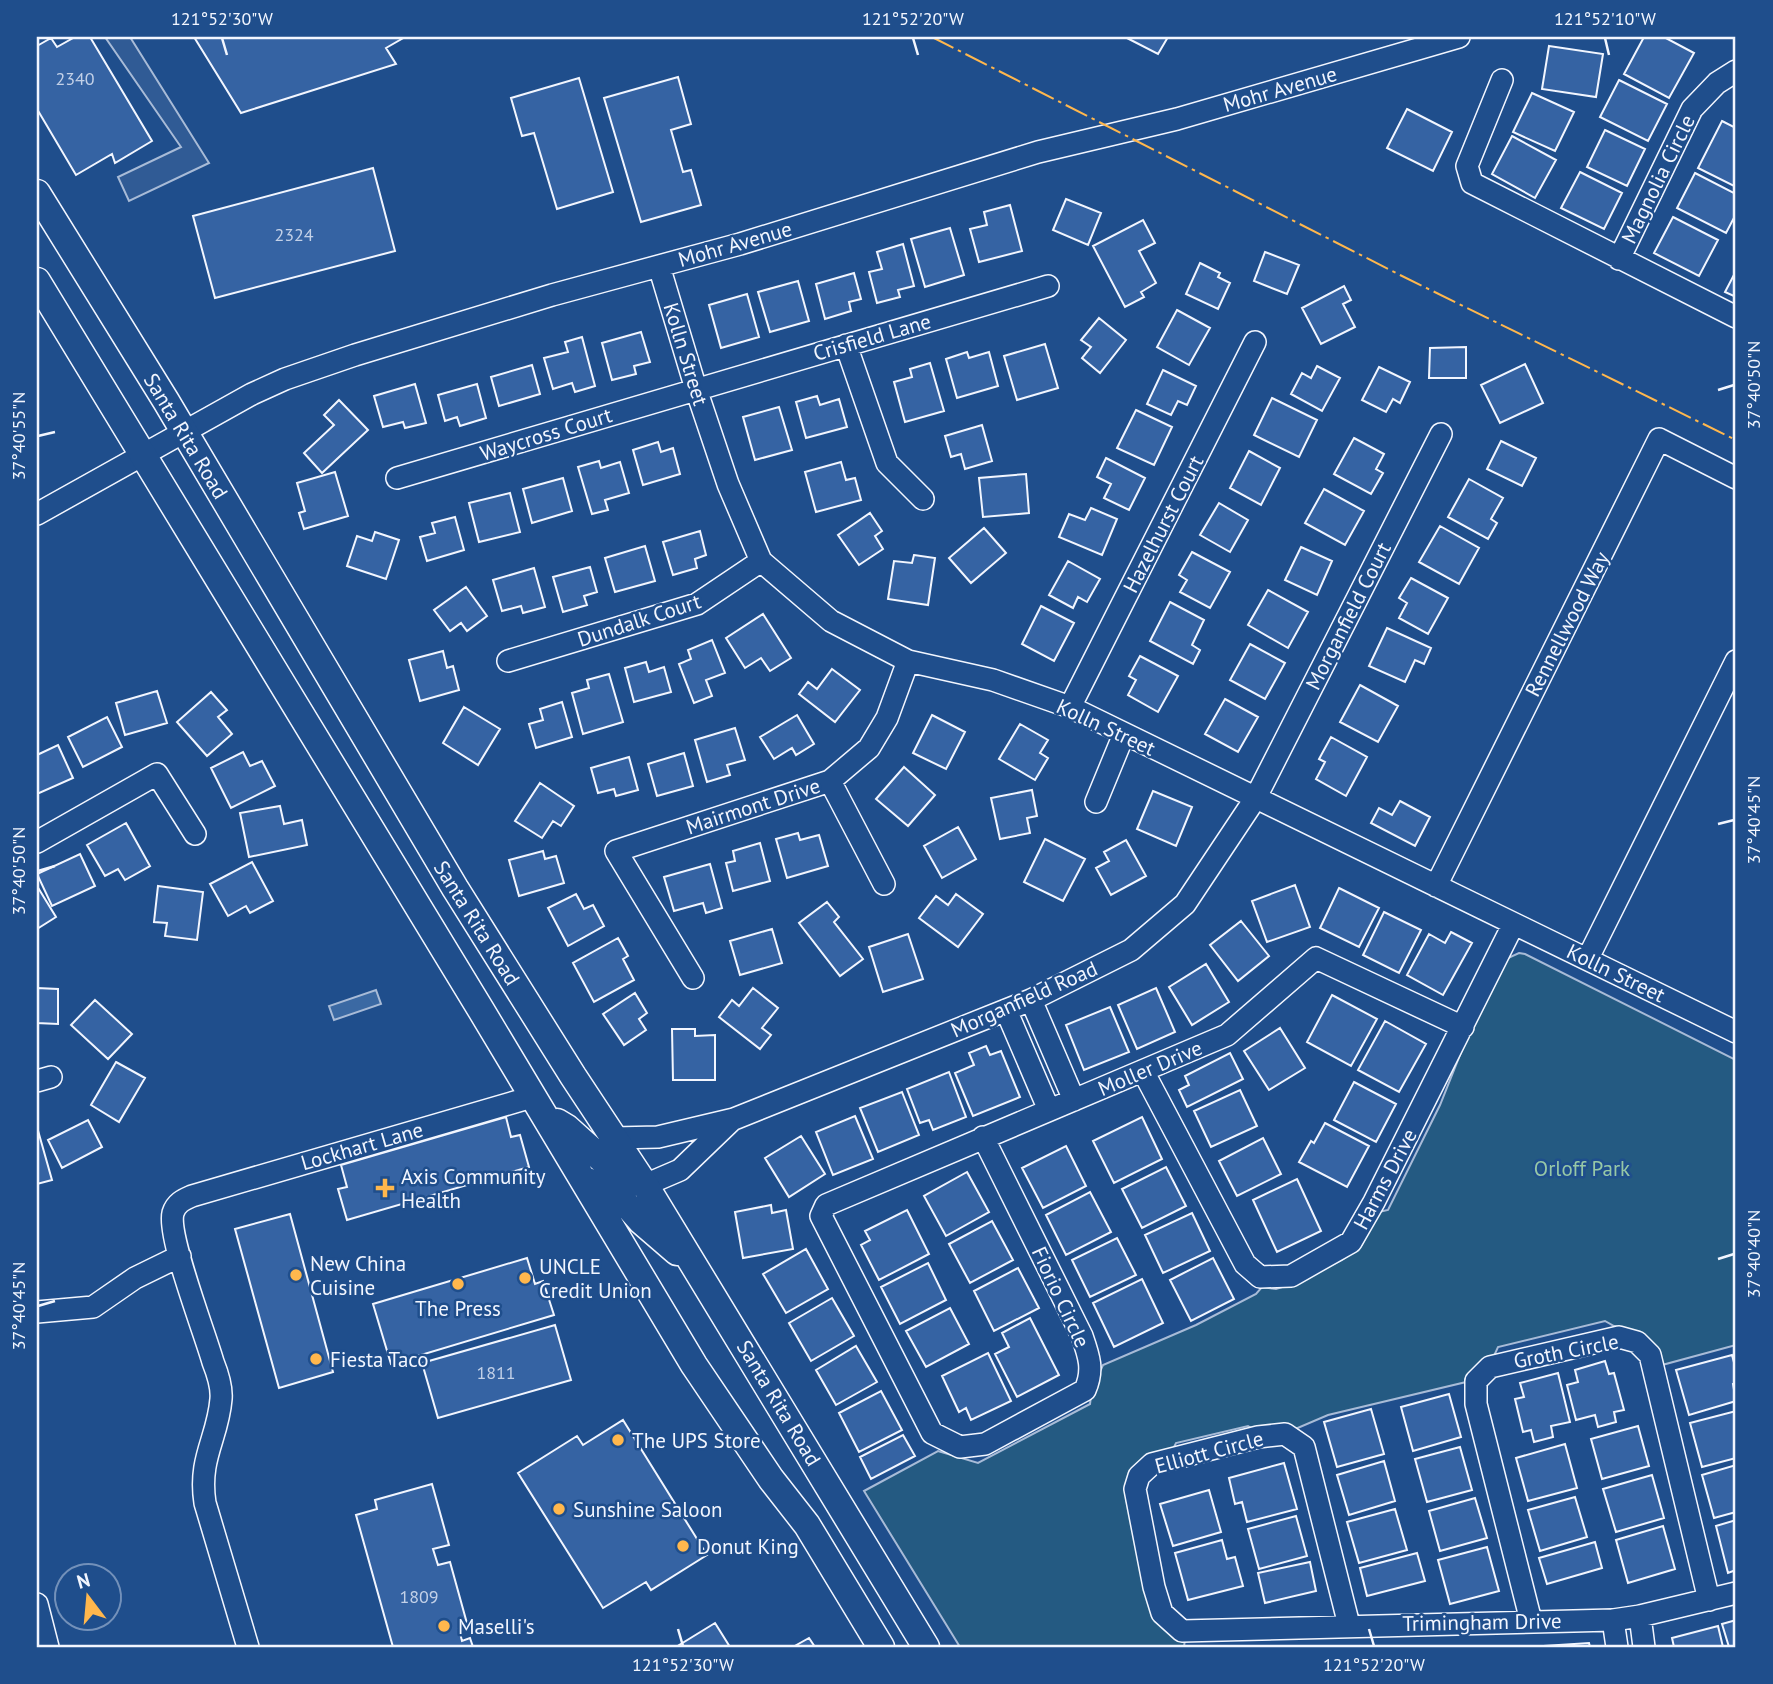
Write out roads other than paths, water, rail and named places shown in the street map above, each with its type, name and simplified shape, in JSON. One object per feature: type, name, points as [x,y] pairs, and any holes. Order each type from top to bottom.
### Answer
[{"type":"main road","name":"Santa Rita Road","points":[[37,193],[184,433],[455,888],[645,1185],[926,1647]]},
{"type":"main road","name":"Santa Rita Road","points":[[37,281],[694,1365],[771,1479],[807,1525],[881,1647]]},
{"type":"main road","points":[[420,911],[455,888]]},
{"type":"main road","points":[[538,1106],[616,1172],[645,1185]]},
{"type":"main road","points":[[583,1180],[618,1195],[641,1221],[696,1270]]},
{"type":"main road","points":[[858,1609],[861,1647]]},
{"type":"street","name":"Mohr Avenue","points":[[37,514],[252,394],[308,371],[552,295],[740,244],[1038,152],[1177,119],[1459,37]]},
{"type":"street","name":"Magnolia Circle","points":[[1736,71],[1717,83],[1692,109],[1619,259],[1736,317]]},
{"type":"street","points":[[1502,80],[1467,166],[1472,183],[1619,259]]},
{"type":"street","name":"Kolln Street","points":[[659,266],[728,484],[761,561],[831,621],[908,661],[993,680],[1070,707],[1736,1032]]},
{"type":"street","name":"Crisfield Lane","points":[[696,389],[1048,286]]},
{"type":"street","name":"Hazelhurst Court","points":[[1070,707],[1255,342]]},
{"type":"street","points":[[846,345],[887,463],[923,499]]},
{"type":"street","name":"Waycross Court","points":[[397,478],[696,389]]},
{"type":"street","name":"Morganfield Court","points":[[1255,799],[1441,434]]},
{"type":"street","name":"Rennellwood Way","points":[[1436,886],[1659,439],[1736,478]]},
{"type":"street","name":"Dundalk Court","points":[[508,661],[696,604],[761,561]]},
{"type":"street","name":"Mairmont Drive","points":[[693,978],[616,850],[830,781],[869,748],[887,718],[908,661]]},
{"type":"street","points":[[1588,958],[1736,661]]},
{"type":"street","points":[[1096,802],[1124,734]]},
{"type":"street","points":[[37,842],[157,775],[195,834]]},
{"type":"street","points":[[830,781],[884,884]]},
{"type":"street","name":"Morganfield Road","points":[[614,1138],[658,1138],[734,1119],[1031,1000],[1131,950],[1185,905],[1255,799]]},
{"type":"street","name":"Harms Drive","points":[[1143,1071],[1245,1264],[1259,1276],[1291,1276],[1351,1242],[1374,1202],[1513,925]]},
{"type":"street","name":"Moller Drive","points":[[821,1216],[826,1205],[1227,1035],[1316,958],[1463,1027]]},
{"type":"street","points":[[1031,1000],[1074,1100]]},
{"type":"street","points":[[1006,1010],[1049,1110]]},
{"type":"street","name":"Lockhart Lane","points":[[180,1256],[173,1237],[173,1213],[179,1202],[192,1196],[538,1106]]},
{"type":"street","name":"Morganfield Road","points":[[645,1185],[680,1170],[734,1119]]},
{"type":"street","name":"Fiorio Circle","points":[[821,1216],[932,1433],[960,1447],[985,1444],[1085,1390],[1091,1376],[1091,1360],[1082,1336],[983,1137]]},
{"type":"street","points":[[37,1312],[93,1307],[135,1278],[180,1256],[215,1366],[221,1397],[204,1460],[202,1484],[205,1503],[248,1647]]},
{"type":"street","name":"Groth Circle","points":[[1531,1620],[1476,1404],[1476,1381],[1490,1367],[1619,1337],[1637,1342],[1650,1355],[1709,1600]]},
{"type":"street","name":"Elliott Circle","points":[[1182,1631],[1162,1613],[1154,1587],[1135,1489],[1139,1476],[1152,1464],[1258,1437],[1285,1434],[1304,1447],[1349,1625]]},
{"type":"street","name":"Trimingham Drive","points":[[1182,1631],[1613,1620],[1736,1593]]},
{"type":"street","points":[[37,1604],[48,1647]]},
{"type":"street","points":[[1640,1616],[1644,1647]]},
{"type":"street","points":[[1613,1620],[1617,1647]]},
{"type":"place","name":"Axis Community Health","points":[[385,1188]]},
{"type":"place","name":"New China Cuisine","points":[[296,1275]]},
{"type":"place","name":"UNCLE Credit Union","points":[[525,1278]]},
{"type":"place","name":"The Press","points":[[458,1284]]},
{"type":"place","name":"Fiesta Taco","points":[[316,1359]]},
{"type":"place","name":"The UPS Store","points":[[618,1440]]},
{"type":"place","name":"Sunshine Saloon","points":[[559,1509]]},
{"type":"place","name":"Donut King","points":[[683,1546]]},
{"type":"place","name":"Maselli's","points":[[444,1626]]},
{"type":"park label","name":"Orloff Park","points":[[1582,1168]]}]
